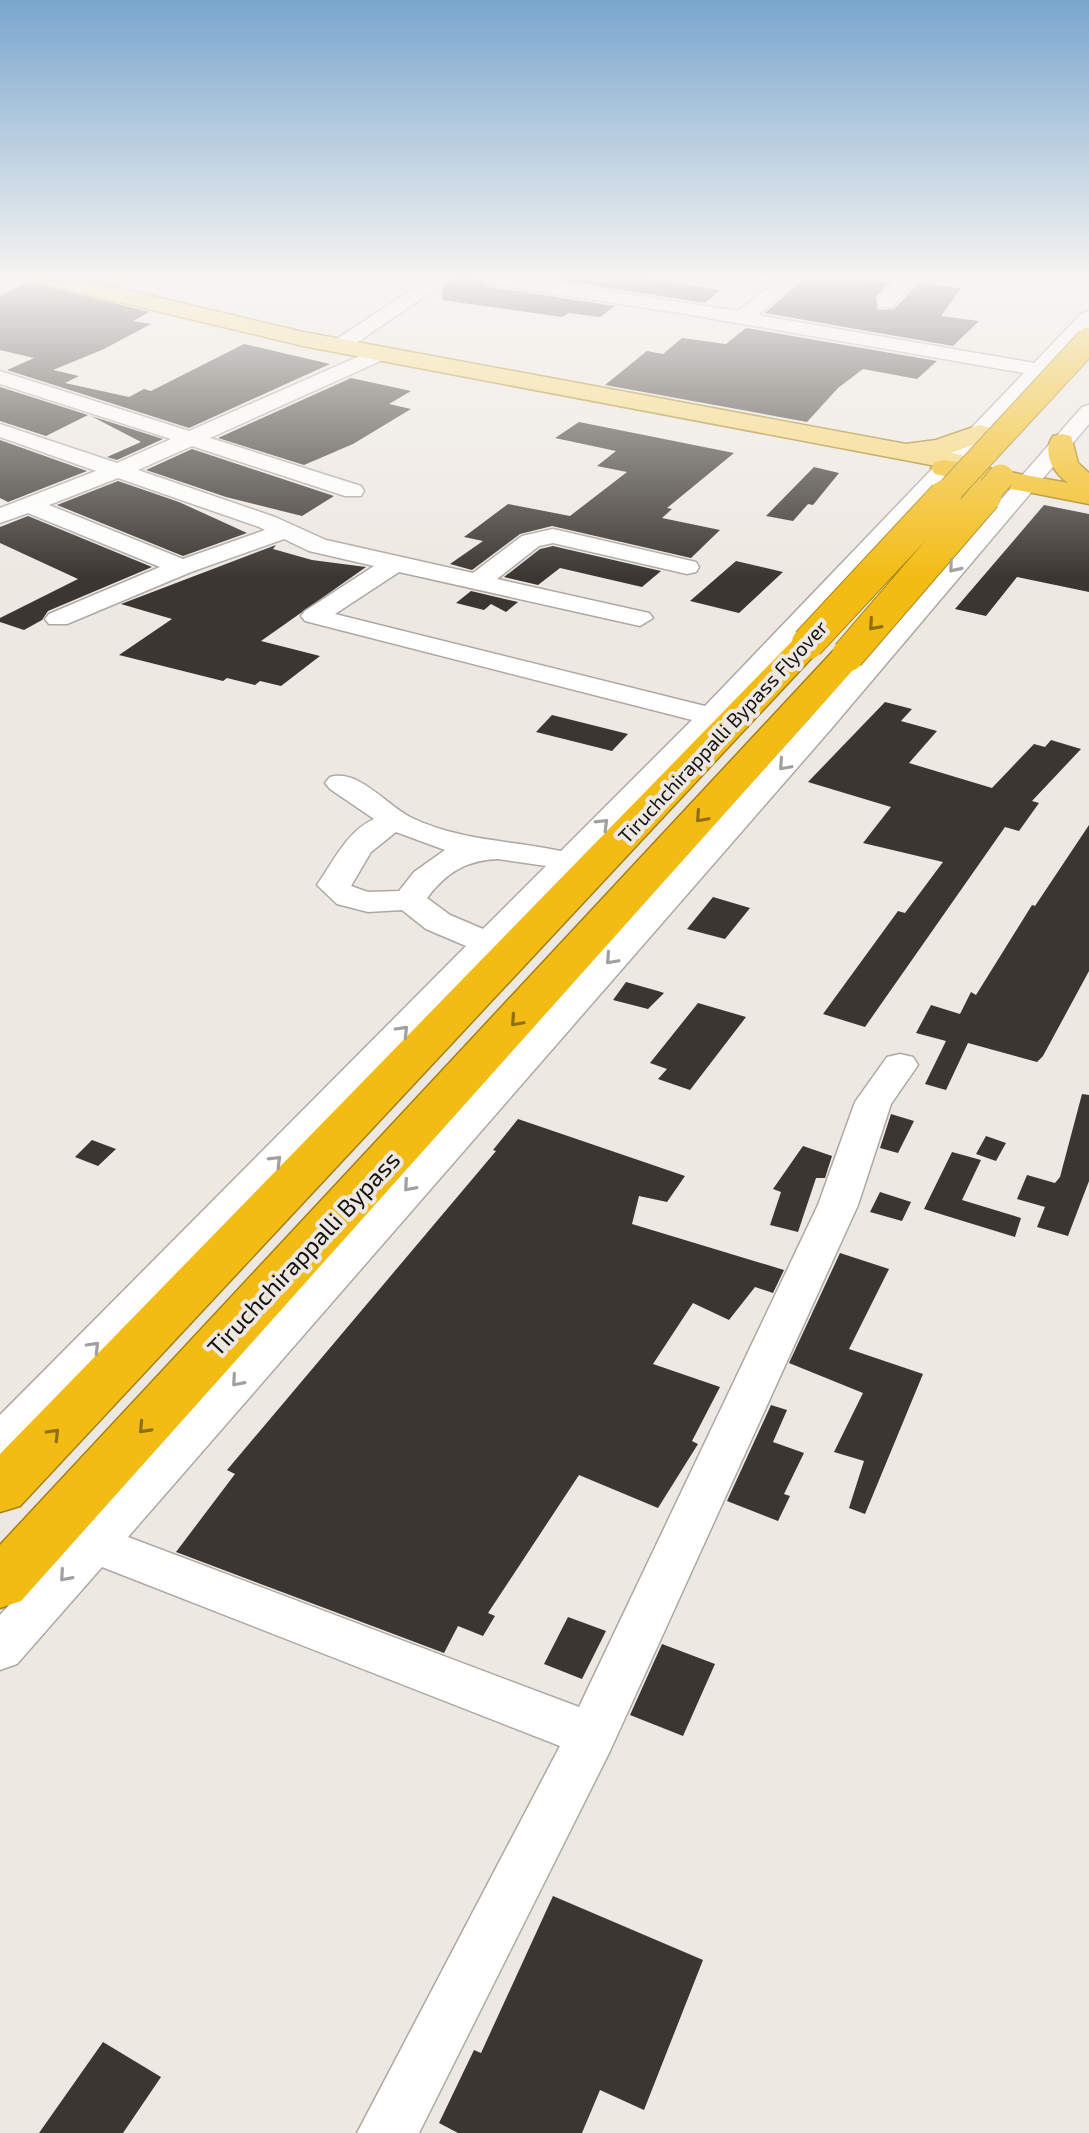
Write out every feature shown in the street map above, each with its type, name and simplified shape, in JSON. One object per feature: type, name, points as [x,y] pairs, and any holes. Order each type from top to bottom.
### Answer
[{"type":"highway","name":"Tiruchchirappalli Bypass Flyover","points":[[351,1105],[808,643],[1053,379]]},
{"type":"highway","name":"Tiruchchirappalli Bypass Flyover","points":[[606,922],[848,655],[1086,379]]},
{"type":"highway","points":[[1062,442],[1062,463],[1071,474],[1089,485]]},
{"type":"highway","points":[[942,472],[1089,485]]},
{"type":"highway","points":[[1028,480],[1089,496]]},
{"type":"highway","points":[[1004,508],[1046,498],[1089,502]]},
{"type":"highway","name":"Tiruchchirappalli Bypass","points":[[0,1584],[606,922]]},
{"type":"highway","points":[[0,1490],[351,1105]]},
{"type":"main road","points":[[506,379],[895,455],[941,447],[979,433]]},
{"type":"main road","points":[[895,455],[918,471],[942,472]]},
{"type":"street","points":[[5,379],[353,491]]},
{"type":"street","points":[[0,516],[116,471],[325,379]]},
{"type":"street","points":[[0,1443],[351,1105],[488,943],[711,716],[1033,379]]},
{"type":"street","points":[[0,1649],[821,723],[1089,411]]},
{"type":"street","points":[[0,430],[267,522],[318,546],[640,618]]},
{"type":"street","points":[[30,506],[182,567]]},
{"type":"street","points":[[58,619],[182,567],[285,531]]},
{"type":"street","points":[[478,581],[540,537],[553,536],[687,567]]},
{"type":"street","points":[[394,564],[314,616],[711,716]]},
{"type":"street","points":[[340,783],[399,823],[471,849],[499,849],[566,861]]},
{"type":"street","points":[[399,823],[388,823],[374,830],[333,885],[338,893],[352,899],[381,903],[409,900],[438,922],[488,943]]},
{"type":"street","points":[[409,900],[436,866],[471,849]]},
{"type":"street","points":[[387,2133],[592,1735],[838,1205],[873,1102],[900,1065]]},
{"type":"street","points":[[94,1544],[592,1735]]},
{"type":"building","points":[[34,379],[74,379],[65,383],[129,397],[144,389],[151,391],[176,379],[298,379],[189,428]]},
{"type":"building","points":[[350,379],[411,391],[389,404],[411,409],[353,444],[304,465],[218,438]]},
{"type":"building","points":[[613,379],[850,379],[807,422],[605,385]]},
{"type":"building","points":[[0,387],[88,415],[46,436],[0,421]]},
{"type":"building","points":[[91,416],[163,439],[117,460],[107,457],[141,442]]},
{"type":"building","points":[[579,422],[734,453],[667,508],[672,509],[662,518],[720,530],[691,558],[552,526],[520,534],[472,570],[450,564],[483,541],[464,537],[508,504],[570,516],[627,472],[597,466],[616,451],[555,438]]},
{"type":"building","points":[[0,440],[87,471],[8,502],[0,498]]},
{"type":"building","points":[[192,449],[334,496],[302,516],[226,497],[146,470]]},
{"type":"building","points":[[814,467],[839,473],[813,505],[808,504],[793,521],[766,516]]},
{"type":"building","points":[[118,481],[179,502],[247,533],[183,556],[57,505]]},
{"type":"building","points":[[1044,505],[1089,514],[1089,592],[1017,577],[986,616],[955,609]]},
{"type":"building","points":[[28,516],[152,567],[48,611],[42,620],[24,630],[0,622],[0,618],[78,579],[0,543],[0,527]]},
{"type":"building","points":[[276,545],[273,549],[312,560],[366,567],[261,641],[320,656],[281,686],[260,681],[255,685],[227,678],[223,681],[119,655],[172,619],[121,604]]},
{"type":"building","points":[[553,546],[661,571],[642,587],[560,568],[538,585],[504,577],[540,549]]},
{"type":"building","points":[[736,561],[783,572],[739,613],[690,601]]},
{"type":"building","points":[[471,591],[518,602],[506,612],[491,604],[484,610],[456,603]]},
{"type":"building","points":[[885,702],[912,709],[901,721],[937,731],[909,763],[992,788],[1034,744],[1045,747],[1051,740],[1081,749],[1032,801],[1039,803],[1019,831],[1005,827],[865,1027],[823,1014],[898,911],[905,913],[943,862],[863,843],[891,807],[808,782]]},
{"type":"building","points":[[552,715],[628,734],[612,751],[536,732]]},
{"type":"building","points":[[1089,825],[1089,971],[1043,1056],[1037,1062],[968,1043],[946,1090],[925,1084],[946,1041],[916,1033],[931,1005],[960,1014],[971,992],[976,995],[1032,905],[1035,906]]},
{"type":"building","points":[[713,897],[750,908],[725,939],[687,929]]},
{"type":"building","points":[[626,982],[664,993],[648,1009],[613,1000]]},
{"type":"building","points":[[698,1003],[746,1017],[690,1090],[658,1079],[667,1069],[650,1063]]},
{"type":"building","points":[[1082,1094],[1089,1095],[1089,1181],[1068,1236],[1037,1227],[1045,1207],[1017,1199],[1027,1175],[1055,1183],[1060,1177]]},
{"type":"building","points":[[891,1114],[914,1121],[898,1153],[880,1148]]},
{"type":"building","points":[[518,1119],[685,1176],[667,1202],[639,1196],[632,1224],[784,1270],[773,1293],[755,1287],[729,1320],[693,1303],[653,1364],[720,1387],[692,1441],[698,1444],[658,1508],[579,1475],[488,1613],[495,1616],[483,1636],[458,1626],[444,1653],[176,1552],[235,1474],[227,1470],[496,1151],[493,1150]]},
{"type":"building","points":[[986,1136],[1006,1143],[996,1161],[976,1154]]},
{"type":"building","points":[[92,1140],[116,1149],[98,1166],[75,1157]]},
{"type":"building","points":[[803,1146],[832,1156],[825,1178],[816,1178],[798,1232],[770,1225],[781,1192],[773,1189]]},
{"type":"building","points":[[952,1152],[981,1160],[962,1200],[1021,1218],[1015,1237],[924,1209]]},
{"type":"building","points":[[880,1192],[911,1202],[902,1221],[870,1212]]},
{"type":"building","points":[[840,1253],[889,1269],[849,1349],[923,1374],[865,1514],[849,1508],[864,1461],[834,1452],[863,1393],[789,1363]]},
{"type":"building","points":[[771,1405],[787,1410],[773,1442],[804,1453],[784,1494],[790,1496],[778,1521],[727,1501]]},
{"type":"building","points":[[568,1617],[606,1631],[582,1679],[544,1664]]},
{"type":"building","points":[[662,1644],[715,1664],[683,1736],[630,1715]]},
{"type":"building","points":[[553,1896],[703,1960],[644,2110],[600,2090],[582,2133],[458,2133],[439,2123],[474,2050],[481,2053]]},
{"type":"building","points":[[103,2042],[161,2077],[123,2133],[39,2133]]}]
